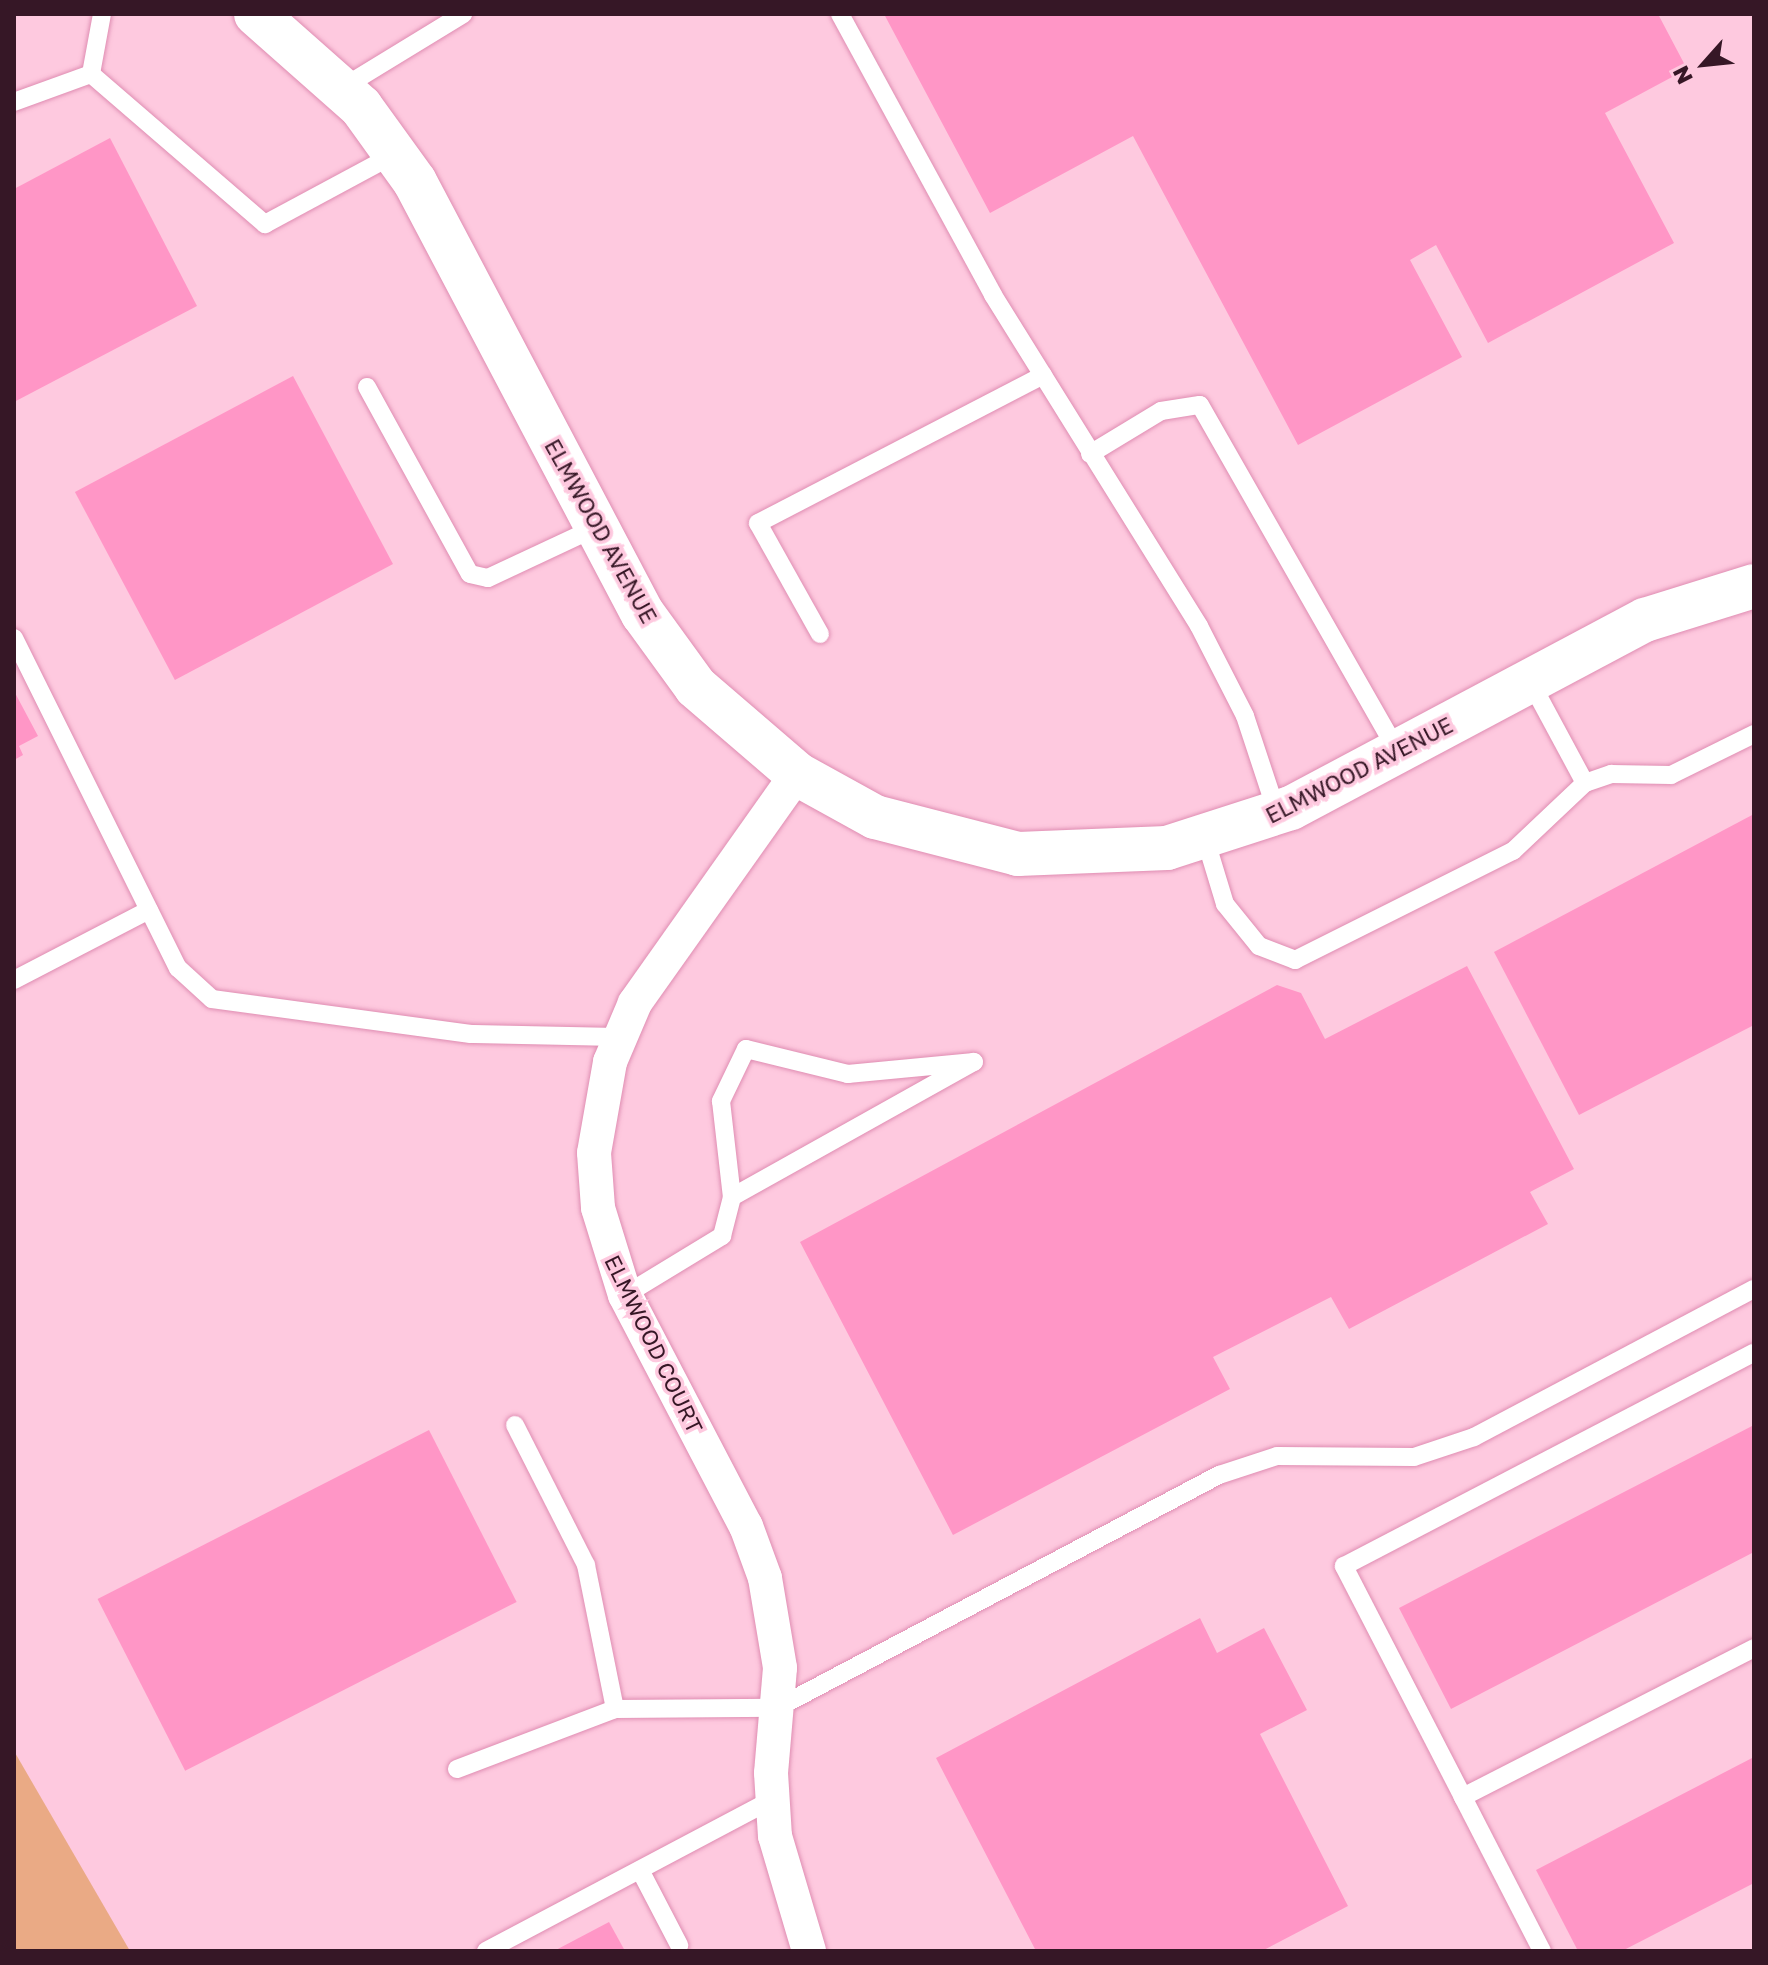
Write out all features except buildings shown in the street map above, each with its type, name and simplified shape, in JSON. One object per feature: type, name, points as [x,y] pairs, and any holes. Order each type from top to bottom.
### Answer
[{"type":"street","name":"ELMWOOD AVENUE","points":[[256,14],[342,88],[395,154],[643,614],[696,687],[797,774],[875,817],[982,849],[1093,856],[1205,838],[1277,813],[1645,620],[1754,586]]},
{"type":"street","name":"ELMWOOD COURT","points":[[797,774],[645,985],[620,1037],[594,1153],[598,1208],[625,1295],[759,1560],[780,1668],[771,1800],[781,1873],[809,1951]]},
{"type":"lane","points":[[91,74],[102,14]]},
{"type":"lane","points":[[342,88],[463,14]]},
{"type":"lane","points":[[840,14],[1043,375],[1199,626],[1245,716],[1277,813]]},
{"type":"lane","points":[[14,102],[91,74]]},
{"type":"lane","points":[[91,74],[265,224],[395,154]]},
{"type":"lane","points":[[820,634],[758,523],[1043,375]]},
{"type":"lane","points":[[367,387],[470,574],[488,578],[597,527]]},
{"type":"lane","points":[[1090,454],[1161,411],[1200,405],[1397,751]]},
{"type":"lane","points":[[14,638],[178,968],[212,999],[234,1005],[471,1034],[620,1037]]},
{"type":"lane","points":[[1530,681],[1585,783]]},
{"type":"lane","points":[[1205,838],[1225,904],[1259,946],[1295,960],[1513,851],[1585,783],[1611,774],[1671,775],[1754,734]]},
{"type":"lane","points":[[14,980],[149,910]]},
{"type":"lane","points":[[625,1295],[722,1236],[732,1197],[721,1101],[746,1049],[848,1074],[974,1062],[732,1197]]},
{"type":"lane","points":[[457,1769],[615,1709],[777,1708],[1219,1475],[1277,1456],[1414,1457],[1474,1437],[1754,1289]]},
{"type":"lane","points":[[1542,1951],[1344,1566],[1754,1353]]},
{"type":"lane","points":[[515,1425],[586,1565],[615,1709]]},
{"type":"lane","points":[[1463,1797],[1754,1648]]},
{"type":"lane","points":[[486,1951],[771,1800]]},
{"type":"lane","points":[[640,1870],[679,1945]]},
{"type":"shaded area","points":[[14,1751],[130,1951],[14,1951]]}]
